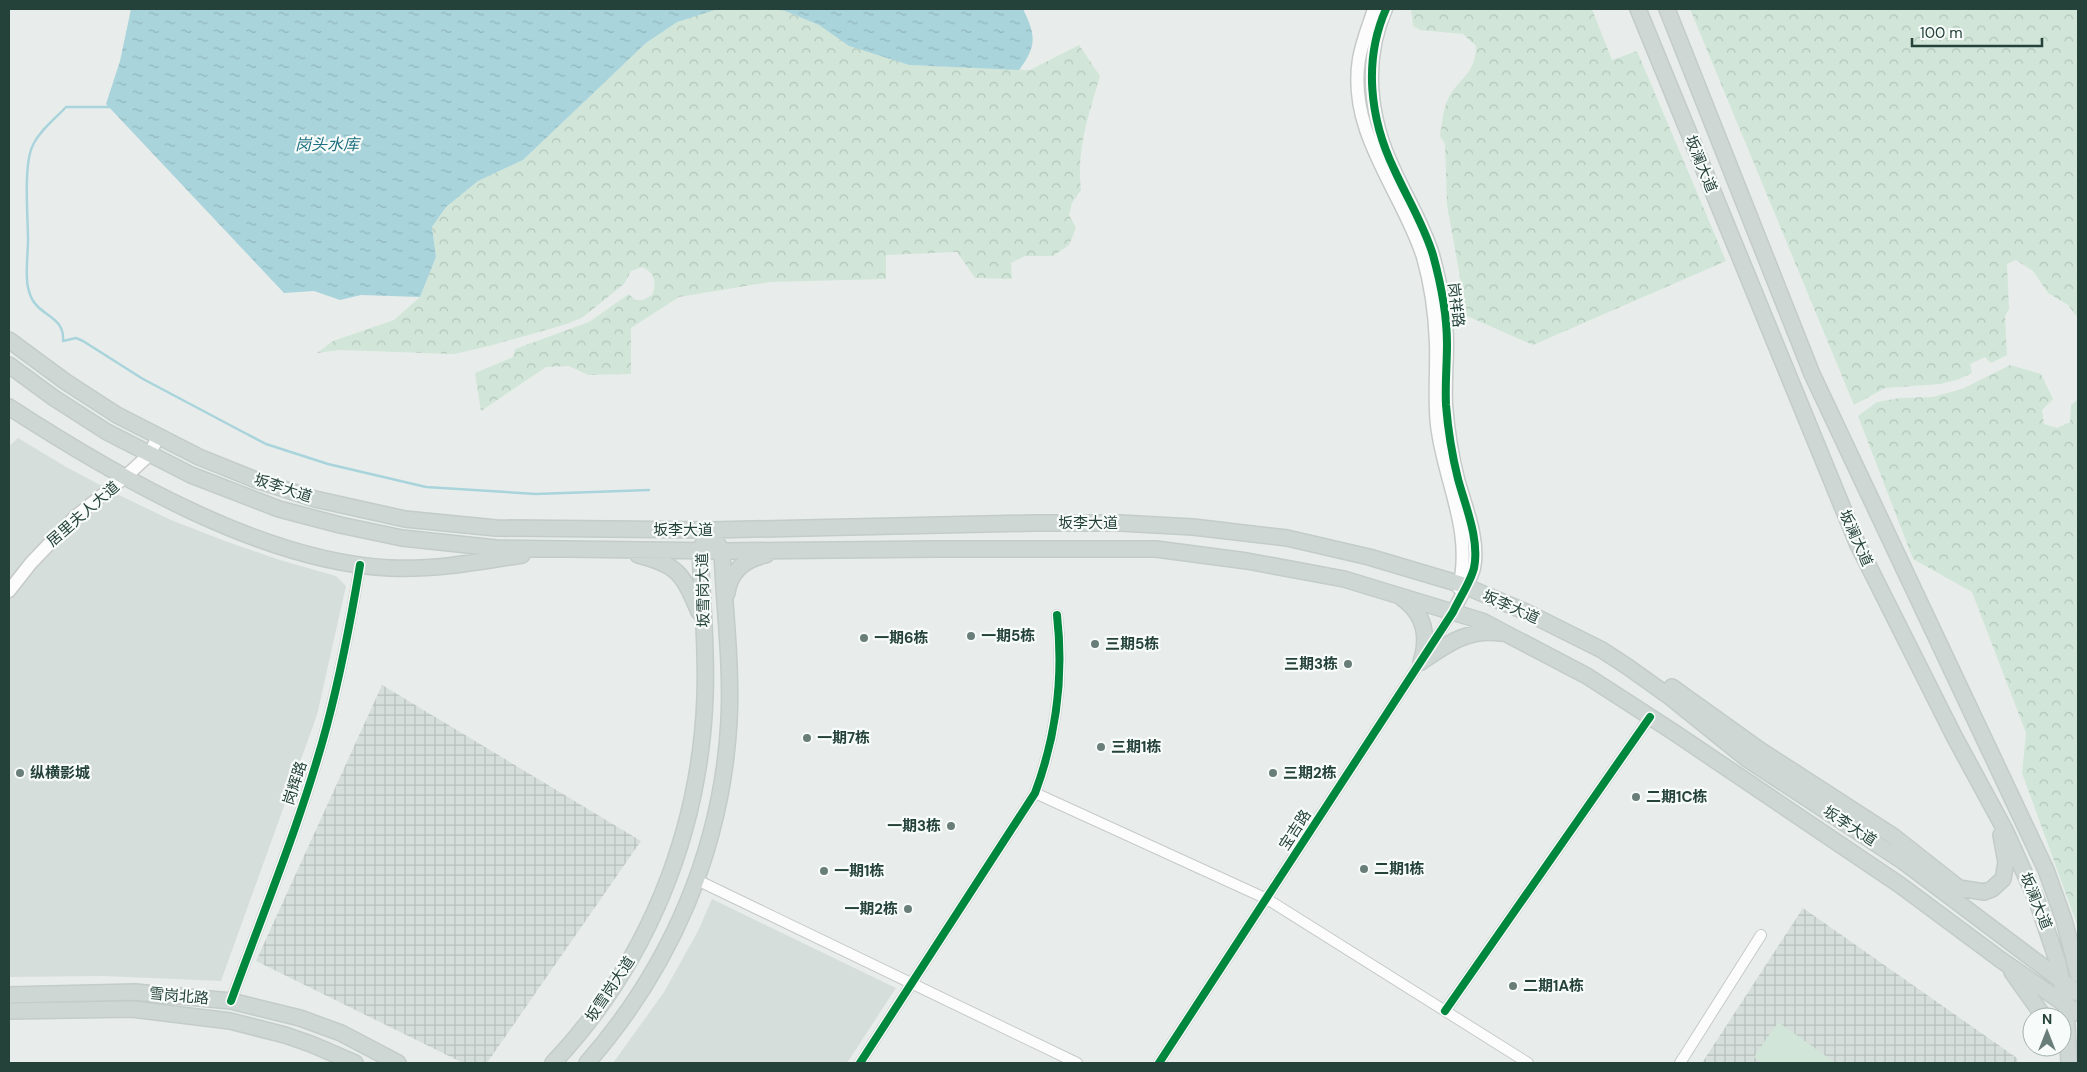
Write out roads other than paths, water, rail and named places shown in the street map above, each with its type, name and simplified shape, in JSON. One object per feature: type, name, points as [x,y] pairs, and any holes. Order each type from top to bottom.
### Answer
[{"type":"main road","name":"坂澜大道","points":[[1638,9],[1858,545],[1954,736],[1997,816],[2037,901],[2053,943],[2062,981],[2071,1007]]},
{"type":"main road","name":"坂澜大道","points":[[1667,9],[1812,374],[2042,861],[2057,898],[2078,974]]},
{"type":"main road","name":"坂李大道","points":[[9,340],[91,399],[158,438],[228,469],[278,488],[344,507],[405,519],[496,528],[711,530],[1034,523],[1120,523],[1193,527],[1286,538],[1369,557],[1463,585],[1535,616],[1602,650],[1628,667],[1670,697],[1755,765],[1904,862],[2078,993]]},
{"type":"main road","name":"坂李大道","points":[[9,365],[81,416],[149,455],[191,475],[250,498],[310,518],[402,538],[464,546],[722,551],[1156,550],[1247,561],[1344,579],[1482,621],[1586,676],[1650,717],[1900,885],[2001,960],[2069,1007]]},
{"type":"main road","points":[[9,406],[74,448],[125,477],[179,504],[248,534],[307,553],[360,565],[410,568],[445,567],[563,548]]},
{"type":"main road","name":"坂雪岗大道","points":[[553,1063],[596,1012],[626,967],[652,919],[673,869],[694,795],[702,746],[706,671],[700,550],[711,530]]},
{"type":"main road","name":"坂雪岗大道","points":[[587,1063],[618,1026],[649,980],[675,932],[696,880],[715,819],[727,745],[729,670],[722,551],[711,530]]},
{"type":"main road","points":[[615,549],[657,560],[677,572],[686,584],[703,621]]},
{"type":"main road","points":[[725,620],[728,587],[737,570],[752,558],[790,550]]},
{"type":"main road","points":[[1398,596],[1409,603],[1418,613],[1424,624],[1425,650],[1421,662]]},
{"type":"main road","points":[[1421,662],[1452,641],[1467,634],[1493,632],[1510,635]]},
{"type":"main road","points":[[1628,667],[1667,684],[1760,750],[1893,836],[1959,888],[1984,892],[1992,889],[2003,879],[2006,862],[1997,816]]},
{"type":"main road","points":[[2057,898],[2078,942]]},
{"type":"main road","points":[[2001,960],[2037,1007]]},
{"type":"main road","name":"雪岗北路","points":[[9,995],[135,992],[231,1001],[300,1018],[341,1033],[398,1063]]},
{"type":"main road","name":"雪岗北路","points":[[9,1011],[132,1009],[230,1021],[285,1035],[355,1063]]},
{"type":"street","name":"岗祥路","points":[[1374,9],[1359,60],[1358,98],[1368,135],[1415,235],[1428,278],[1435,322],[1436,397],[1439,436],[1444,465],[1463,541],[1463,585]]},
{"type":"street","name":"岗祥路","points":[[1386,9],[1373,56],[1372,85],[1374,108],[1383,143],[1424,231],[1443,298],[1447,344],[1446,387],[1448,425],[1454,463],[1468,513],[1473,540],[1474,568],[1463,585],[1453,612]]},
{"type":"street","name":"居里夫人大道","points":[[9,591],[52,539],[99,496],[125,477],[149,455],[158,438]]},
{"type":"street","name":"岗辉路","points":[[231,1001],[299,815],[318,756],[342,662],[360,565]]},
{"type":"street","name":"宝吉路","points":[[1159,1063],[1453,612]]},
{"type":"street","points":[[860,1063],[1035,792],[1048,754],[1058,702],[1060,655],[1057,615]]},
{"type":"street","points":[[1444,1011],[1650,717]]},
{"type":"street","points":[[1035,792],[1267,899],[1528,1063]]},
{"type":"street","points":[[696,880],[1077,1063]]},
{"type":"street","points":[[1680,1063],[1761,935]]},
{"type":"water","name":"岗头水库","points":[[131,9],[718,9],[677,22],[646,43],[523,160],[478,181],[446,207],[432,227],[436,257],[420,297],[361,295],[340,300],[314,291],[284,293],[106,104],[120,61]]},
{"type":"water","points":[[771,9],[1023,9],[1033,40],[1029,54],[1019,70],[909,65],[849,46],[819,25],[785,11]]},
{"type":"waterway","points":[[110,107],[66,107],[40,134],[30,154],[27,191],[28,286],[35,303],[60,326],[63,333],[63,341],[76,338],[83,341],[143,379],[266,444],[328,464],[426,487],[536,494],[649,490]]},
{"type":"place","name":"一期5栋","points":[[971,636]]},
{"type":"place","name":"一期6栋","points":[[864,638]]},
{"type":"place","name":"三期5栋","points":[[1095,644]]},
{"type":"place","name":"三期3栋","points":[[1348,664]]},
{"type":"place","name":"一期7栋","points":[[807,738]]},
{"type":"place","name":"三期1栋","points":[[1101,747]]},
{"type":"place","name":"纵横影城","points":[[20,773]]},
{"type":"place","name":"三期2栋","points":[[1273,773]]},
{"type":"place","name":"二期1C栋","points":[[1636,797]]},
{"type":"place","name":"一期3栋","points":[[951,826]]},
{"type":"place","name":"二期1栋","points":[[1364,869]]},
{"type":"place","name":"一期1栋","points":[[824,871]]},
{"type":"place","name":"一期2栋","points":[[908,909]]},
{"type":"place","name":"二期1A栋","points":[[1513,986]]}]
